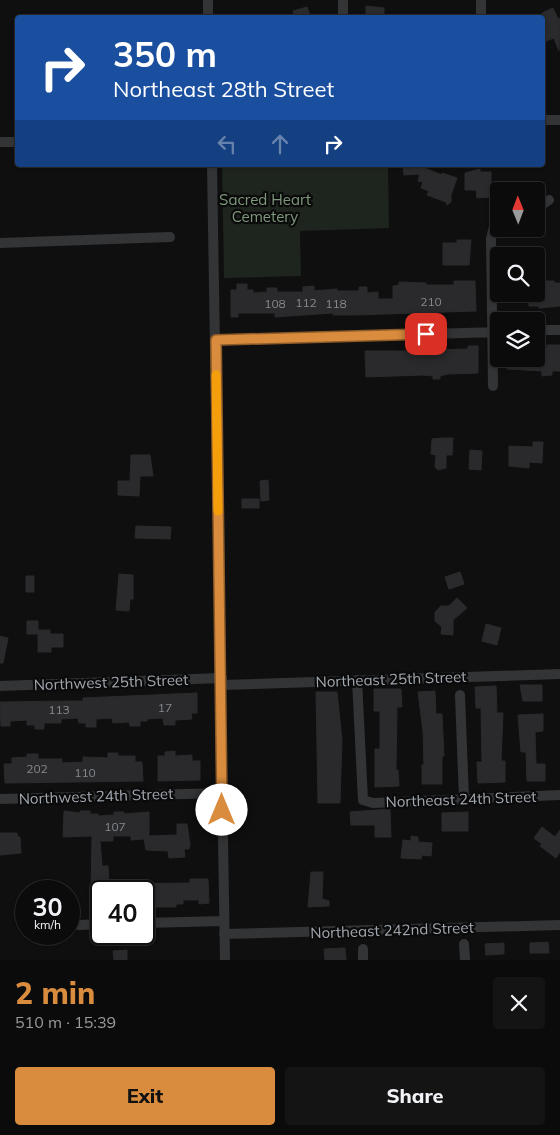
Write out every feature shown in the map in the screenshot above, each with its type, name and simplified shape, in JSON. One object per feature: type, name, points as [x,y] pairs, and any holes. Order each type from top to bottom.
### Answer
[{"type":"street","points":[[208,0],[208,15]]},
{"type":"street","points":[[343,0],[344,15]]},
{"type":"street","points":[[481,0],[481,15]]},
{"type":"street","points":[[545,120],[560,120]]},
{"type":"street","points":[[0,142],[15,142]]},
{"type":"street","points":[[212,167],[222,682],[225,960]]},
{"type":"street","points":[[545,203],[549,200]]},
{"type":"street","points":[[0,243],[170,237]]},
{"type":"street","points":[[491,238],[494,312]]},
{"type":"street","points":[[545,330],[560,330]]},
{"type":"street","points":[[216,340],[490,332]]},
{"type":"street","points":[[493,386],[494,367]]},
{"type":"street","name":"Northeast 25th Street","points":[[222,682],[560,674]]},
{"type":"street","name":"Northeast 24th Street","points":[[356,680],[363,800],[373,803],[560,795]]},
{"type":"street","name":"Northwest 25th Street","points":[[0,686],[222,682]]},
{"type":"street","points":[[460,695],[464,799]]},
{"type":"street","name":"Northwest 24th Street","points":[[0,799],[222,793]]},
{"type":"street","points":[[155,923],[224,921]]},
{"type":"street","name":"Northeast 242nd Street","points":[[224,934],[560,925]]},
{"type":"street","points":[[464,944],[465,960]]},
{"type":"street","points":[[363,949],[363,960]]},
{"type":"green space","name":"Sacred Heart Cemetery","points":[[222,167],[388,167],[389,228],[300,231],[301,276],[224,278]]},
{"type":"building","points":[[366,6],[384,8],[384,15],[366,15]]},
{"type":"building","points":[[307,7],[310,15],[294,15],[293,11]]},
{"type":"building","points":[[553,8],[558,19],[560,18],[559,51],[554,38],[546,41],[545,15],[542,15],[542,13]]},
{"type":"building","points":[[403,167],[422,167],[442,175],[442,173],[457,178],[451,195],[451,202],[447,205],[446,202],[427,195],[429,191],[421,188],[423,182],[418,181],[420,174],[404,175]]},
{"type":"building","points":[[480,169],[480,172],[491,172],[490,197],[477,198],[476,190],[465,190],[465,173]]},
{"type":"building","points":[[457,240],[471,240],[469,265],[443,265],[443,243],[457,243]]},
{"type":"building","points":[[454,281],[475,281],[476,311],[355,315],[333,315],[333,313],[275,317],[275,313],[238,313],[238,317],[231,317],[231,290],[237,290],[237,284],[247,284],[247,290],[253,290],[253,293],[267,292],[267,288],[277,288],[277,292],[303,292],[303,287],[314,286],[314,291],[337,289],[337,291],[359,291],[359,287],[367,287],[367,293],[378,292],[378,299],[393,299],[393,286],[399,285],[399,282],[426,283],[426,285],[454,285]]},
{"type":"building","points":[[545,281],[560,283],[560,306],[539,308],[539,306],[529,306],[529,302],[545,302]]},
{"type":"building","points":[[547,345],[560,345],[560,371],[552,371],[552,375],[542,376],[542,371],[507,369],[507,367],[545,367],[545,348],[547,348]]},
{"type":"building","points":[[468,346],[478,346],[478,373],[447,374],[440,376],[440,379],[433,379],[433,376],[423,375],[366,377],[365,351],[411,351],[411,348],[433,350],[468,349]]},
{"type":"building","points":[[453,438],[452,455],[446,455],[446,468],[438,470],[435,467],[436,455],[431,454],[432,439]]},
{"type":"building","points":[[533,442],[543,442],[542,463],[529,462],[529,468],[509,466],[509,446],[533,447]]},
{"type":"building","points":[[470,450],[482,451],[481,470],[469,469]]},
{"type":"building","points":[[131,455],[150,455],[153,476],[140,476],[139,496],[118,495],[118,481],[130,481]]},
{"type":"building","points":[[268,480],[269,500],[261,501],[260,481]]},
{"type":"building","points":[[242,499],[259,499],[259,508],[242,508]]},
{"type":"building","points":[[136,526],[171,527],[170,539],[135,538]]},
{"type":"building","points":[[460,572],[464,584],[449,589],[445,577]]},
{"type":"building","points":[[119,574],[133,575],[133,599],[130,599],[129,611],[116,610]]},
{"type":"building","points":[[26,576],[34,576],[34,592],[26,592]]},
{"type":"building","points":[[457,598],[467,608],[453,620],[453,635],[441,634],[442,627],[435,621],[435,612],[441,606],[449,606]]},
{"type":"building","points":[[27,621],[38,621],[38,634],[27,634]]},
{"type":"building","points":[[486,624],[501,628],[497,645],[482,641]]},
{"type":"building","points":[[38,630],[50,630],[50,634],[63,634],[63,647],[51,647],[51,652],[38,652]]},
{"type":"building","points":[[0,636],[8,638],[3,663],[0,663]]},
{"type":"building","points":[[520,685],[542,685],[542,701],[523,701]]},
{"type":"building","points":[[496,686],[497,713],[503,713],[501,761],[505,761],[505,782],[478,783],[477,762],[482,762],[481,708],[476,708],[475,687]]},
{"type":"building","points":[[374,689],[401,689],[402,707],[397,707],[396,770],[398,770],[399,786],[375,787],[375,749],[380,749],[380,711],[374,711]]},
{"type":"building","points":[[435,691],[436,714],[442,714],[444,756],[442,756],[442,784],[422,784],[422,765],[424,765],[423,731],[418,692]]},
{"type":"building","points":[[316,692],[337,692],[342,740],[340,803],[318,803]]},
{"type":"building","points":[[197,693],[197,713],[191,713],[192,719],[175,720],[175,725],[164,725],[163,718],[147,719],[147,721],[140,721],[140,726],[130,726],[129,722],[113,723],[112,718],[96,719],[96,727],[86,727],[86,723],[79,723],[78,718],[61,719],[61,723],[44,723],[44,729],[35,729],[35,725],[27,725],[27,720],[10,721],[10,726],[1,726],[0,702],[83,701],[83,698]]},
{"type":"building","points":[[543,714],[543,731],[535,732],[536,764],[545,764],[545,781],[527,781],[526,752],[521,752],[518,715]]},
{"type":"building","points":[[175,751],[175,756],[192,755],[192,761],[200,761],[200,780],[158,781],[158,756],[165,756],[165,752]]},
{"type":"building","points":[[108,753],[118,753],[118,756],[135,756],[135,762],[142,762],[143,781],[5,783],[4,764],[12,764],[12,758],[27,757],[27,754],[38,754],[38,759],[62,759],[62,763],[83,762],[83,757],[108,758]]},
{"type":"building","points":[[390,809],[391,837],[375,837],[375,825],[351,825],[350,812]]},
{"type":"building","points":[[64,811],[80,813],[80,811],[90,811],[90,814],[98,814],[98,816],[114,815],[114,812],[124,812],[124,814],[149,812],[149,836],[177,835],[177,824],[187,824],[190,845],[189,849],[184,849],[185,857],[169,858],[168,851],[146,850],[144,839],[131,840],[131,836],[113,836],[113,841],[100,841],[102,866],[108,866],[109,880],[91,880],[92,836],[63,837]]},
{"type":"building","points":[[468,812],[468,831],[442,831],[442,813]]},
{"type":"building","points":[[542,827],[555,837],[560,830],[560,852],[556,858],[540,846],[542,844],[534,838]]},
{"type":"building","points":[[0,833],[17,833],[18,837],[20,837],[21,853],[0,855]]},
{"type":"building","points":[[411,836],[418,837],[418,842],[432,843],[431,856],[422,855],[421,859],[401,858],[403,840],[411,841]]},
{"type":"building","points":[[311,872],[323,872],[322,899],[329,901],[329,906],[308,907]]},
{"type":"building","points":[[190,879],[208,879],[209,903],[199,904],[199,900],[183,900],[183,904],[176,904],[176,907],[155,907],[155,883],[190,883]]},
{"type":"building","points":[[548,942],[549,953],[530,953],[530,943]]},
{"type":"building","points":[[504,943],[504,954],[486,955],[485,944]]},
{"type":"building","points":[[345,948],[346,960],[325,960],[324,949]]},
{"type":"building","points":[[127,950],[127,960],[114,960],[113,951]]},
{"type":"slow traffic","points":[[216,375],[218,511]]},
{"type":"route","points":[[222,810],[222,670],[216,340],[426,334]]}]
